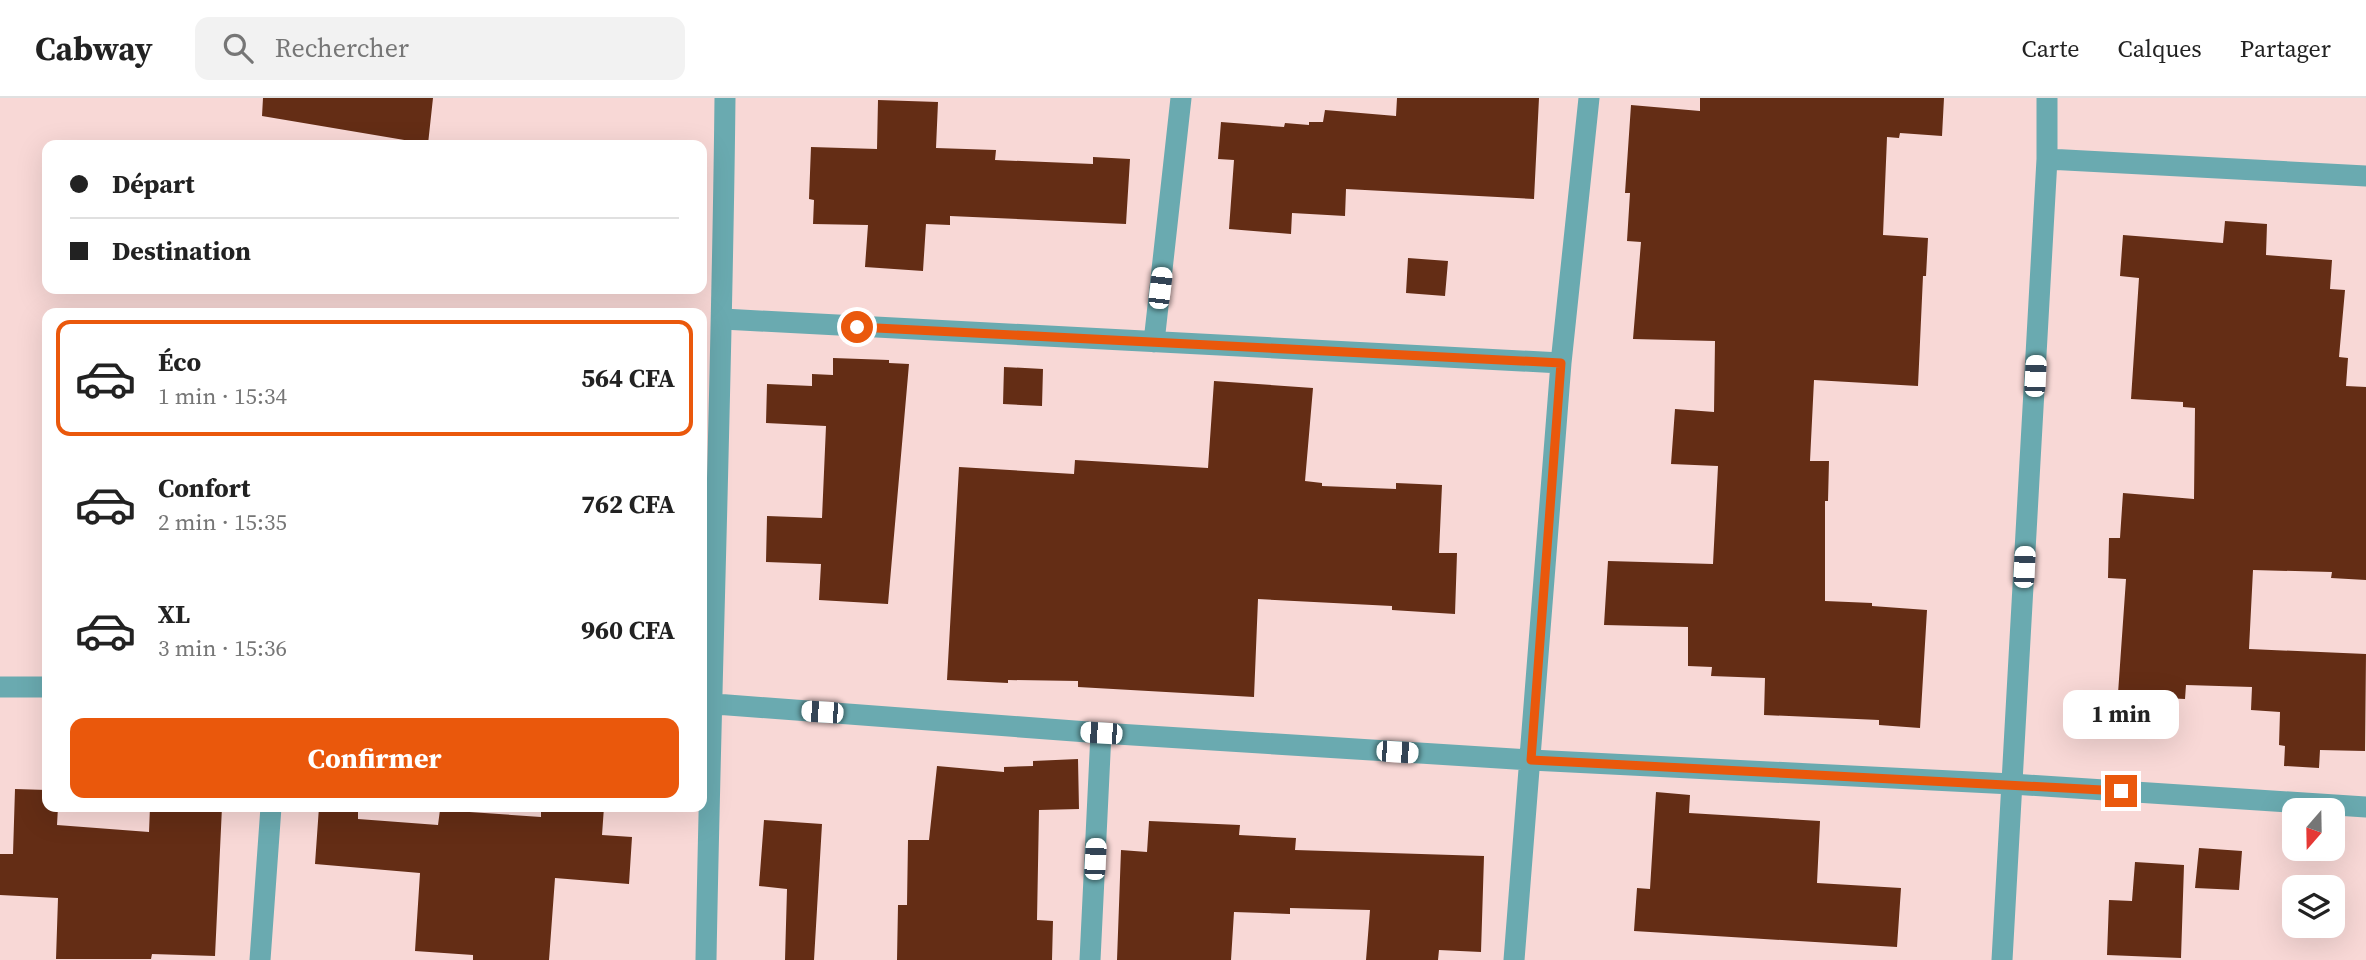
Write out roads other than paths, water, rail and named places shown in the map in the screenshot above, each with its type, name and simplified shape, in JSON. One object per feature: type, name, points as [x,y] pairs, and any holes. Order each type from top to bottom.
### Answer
[{"type":"street","points":[[707,680],[723,319],[725,98]]},
{"type":"street","points":[[1153,342],[1181,98]]},
{"type":"street","points":[[1514,960],[1561,363],[1589,98]]},
{"type":"street","points":[[2002,960],[2047,159],[2047,98]]},
{"type":"street","points":[[2047,159],[2366,176]]},
{"type":"street","points":[[723,319],[1561,363]]},
{"type":"street","points":[[0,687],[42,687]]},
{"type":"street","points":[[707,703],[1101,733],[1531,760],[2012,784],[2366,807]]},
{"type":"street","points":[[1090,960],[1101,733]]},
{"type":"street","points":[[260,960],[271,812]]},
{"type":"street","points":[[706,812],[706,960]]}]
